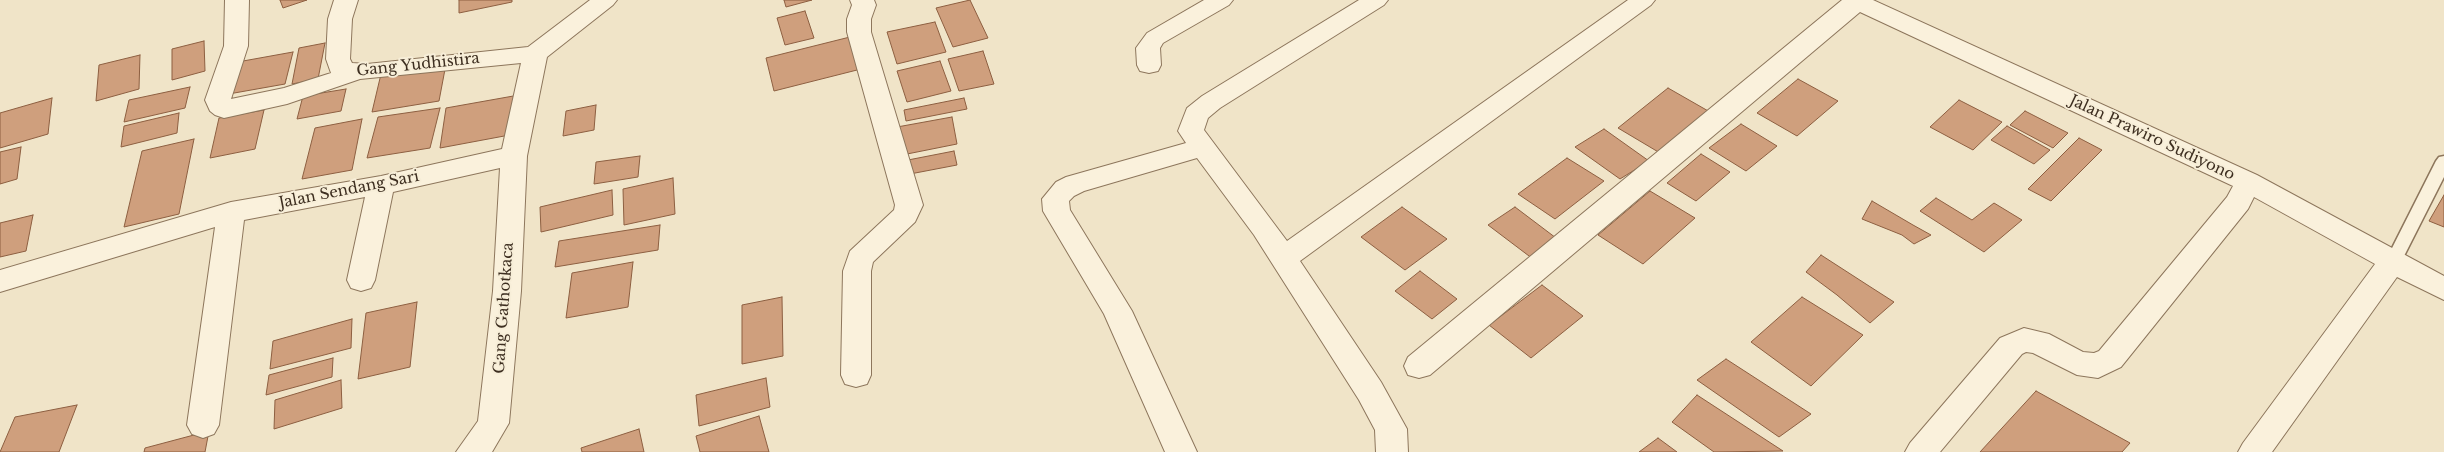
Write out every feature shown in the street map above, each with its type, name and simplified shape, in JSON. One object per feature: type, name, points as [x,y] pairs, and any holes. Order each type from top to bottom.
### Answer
[{"type":"street","points":[[237,0],[236,46],[218,100],[219,105],[224,109],[287,96],[326,84],[353,72]]},
{"type":"street","name":"Gang Yudhistira","points":[[346,0],[340,19],[338,59],[342,70],[353,72],[535,54]]},
{"type":"street","points":[[514,156],[535,54],[549,41],[606,0]]},
{"type":"street","points":[[856,375],[857,271],[860,258],[905,215],[909,205],[859,32],[859,19],[864,5],[862,0]]},
{"type":"street","points":[[1149,65],[1148,48],[1156,38],[1221,0]]},
{"type":"street","points":[[1376,0],[1211,102],[1196,114],[1191,130],[1264,228],[1370,391],[1391,429],[1392,452]]},
{"type":"street","points":[[1284,258],[1643,0]]},
{"type":"street","points":[[1419,366],[1856,0]]},
{"type":"street","name":"Jalan Prawiro Sudiyono","points":[[1856,0],[2248,182],[2444,289]]},
{"type":"street","points":[[1182,452],[1117,311],[1057,211],[1055,198],[1064,189],[1075,184],[1202,147]]},
{"type":"street","name":"Jalan Sendang Sari","points":[[3,287],[231,212],[381,185],[514,156]]},
{"type":"street","name":"Gang Gathotkaca","points":[[472,452],[493,423],[507,291],[514,156]]},
{"type":"street","points":[[1921,452],[2011,346],[2024,340],[2039,342],[2078,363],[2098,366],[2110,359],[2238,202],[2248,182]]},
{"type":"street","points":[[361,280],[381,185]]},
{"type":"street","points":[[203,425],[231,212]]},
{"type":"street","points":[[2254,452],[2394,260]]},
{"type":"lane","points":[[2394,260],[2444,161]]},
{"type":"building","points":[[280,0],[307,0],[283,8]]},
{"type":"building","points":[[459,0],[512,0],[512,2],[459,13]]},
{"type":"building","points":[[784,0],[812,0],[786,7]]},
{"type":"building","points":[[970,0],[988,38],[953,47],[936,8]]},
{"type":"building","points":[[805,11],[814,38],[785,45],[777,18]]},
{"type":"building","points":[[935,22],[946,52],[897,64],[887,32]]},
{"type":"building","points":[[850,37],[861,69],[774,91],[766,58]]},
{"type":"building","points":[[204,41],[205,71],[172,80],[172,49]]},
{"type":"building","points":[[325,43],[318,79],[292,84],[299,48]]},
{"type":"building","points":[[983,51],[994,84],[959,91],[948,59]]},
{"type":"building","points":[[293,52],[285,84],[223,95],[232,63]]},
{"type":"building","points":[[140,55],[139,89],[96,101],[99,65]]},
{"type":"building","points":[[940,61],[951,91],[907,102],[897,71]]},
{"type":"building","points":[[446,64],[439,101],[372,112],[381,74]]},
{"type":"building","points":[[1798,79],[1838,101],[1797,136],[1757,113]]},
{"type":"building","points":[[190,87],[185,108],[124,122],[129,100]]},
{"type":"building","points":[[1668,88],[1710,112],[1660,153],[1618,128]]},
{"type":"building","points":[[346,89],[341,111],[297,119],[303,96]]},
{"type":"building","points":[[519,95],[515,134],[440,148],[446,108]]},
{"type":"building","points":[[52,98],[48,134],[0,148],[0,113]]},
{"type":"building","points":[[964,98],[967,109],[906,121],[904,110]]},
{"type":"building","points":[[1959,100],[2002,122],[1973,150],[1930,127]]},
{"type":"building","points":[[596,105],[594,130],[563,136],[566,111]]},
{"type":"building","points":[[440,108],[430,148],[367,158],[378,117]]},
{"type":"building","points":[[264,110],[255,149],[210,158],[219,118]]},
{"type":"building","points":[[2025,111],[2068,133],[2053,148],[2010,125]]},
{"type":"building","points":[[179,113],[177,133],[121,147],[124,126]]},
{"type":"building","points":[[952,117],[957,144],[902,155],[897,127]]},
{"type":"building","points":[[362,119],[352,170],[302,179],[315,128]]},
{"type":"building","points":[[1741,124],[1777,146],[1746,171],[1709,148]]},
{"type":"building","points":[[2007,126],[2050,150],[2034,164],[1991,140]]},
{"type":"building","points":[[1604,129],[1649,161],[1620,179],[1575,147]]},
{"type":"building","points":[[2079,138],[2102,150],[2051,201],[2028,189]]},
{"type":"building","points":[[194,139],[179,214],[124,227],[142,151]]},
{"type":"building","points":[[21,147],[17,179],[0,184],[0,152]]},
{"type":"building","points":[[954,151],[957,165],[910,174],[908,160]]},
{"type":"building","points":[[1701,154],[1730,172],[1696,201],[1667,183]]},
{"type":"building","points":[[640,156],[638,177],[594,184],[596,162]]},
{"type":"building","points":[[1567,158],[1604,181],[1555,219],[1518,194]]},
{"type":"building","points":[[673,178],[675,214],[624,225],[623,189]]},
{"type":"building","points":[[612,190],[613,215],[541,232],[540,207]]},
{"type":"building","points":[[1650,191],[1695,218],[1643,264],[1598,235]]},
{"type":"building","points":[[2444,195],[2444,227],[2429,221]]},
{"type":"building","points":[[1936,198],[1972,220],[1994,203],[2022,220],[1984,252],[1920,211]]},
{"type":"building","points":[[1872,201],[1931,235],[1914,244],[1902,235],[1862,219]]},
{"type":"building","points":[[1402,207],[1447,239],[1405,270],[1361,237]]},
{"type":"building","points":[[1515,207],[1560,241],[1533,259],[1488,225]]},
{"type":"building","points":[[33,215],[26,251],[0,257],[0,223]]},
{"type":"building","points":[[660,225],[658,250],[555,267],[559,241]]},
{"type":"building","points":[[1821,255],[1894,302],[1870,323],[1806,272]]},
{"type":"building","points":[[633,262],[628,307],[566,318],[572,273]]},
{"type":"building","points":[[1420,271],[1457,299],[1432,319],[1395,291]]},
{"type":"building","points":[[1542,285],[1583,316],[1531,358],[1489,325]]},
{"type":"building","points":[[782,297],[783,356],[742,364],[742,305]]},
{"type":"building","points":[[1802,297],[1863,335],[1811,386],[1751,342]]},
{"type":"building","points":[[417,302],[410,367],[358,379],[366,313]]},
{"type":"building","points":[[352,319],[351,348],[270,369],[273,341]]},
{"type":"building","points":[[333,358],[332,377],[266,395],[269,375]]},
{"type":"building","points":[[1726,359],[1811,414],[1779,437],[1697,380]]},
{"type":"building","points":[[766,378],[770,407],[699,426],[696,395]]},
{"type":"building","points":[[341,380],[342,408],[274,429],[275,400]]},
{"type":"building","points":[[2036,391],[2130,443],[2122,452],[1980,452]]},
{"type":"building","points":[[1697,395],[1783,451],[1714,452],[1672,422]]},
{"type":"building","points":[[77,405],[59,452],[0,452],[15,417]]},
{"type":"building","points":[[759,416],[769,452],[700,452],[696,436]]},
{"type":"building","points":[[639,429],[644,452],[582,452],[581,448]]},
{"type":"building","points":[[209,431],[205,452],[144,452],[145,448]]},
{"type":"building","points":[[1658,438],[1677,452],[1639,452]]}]
